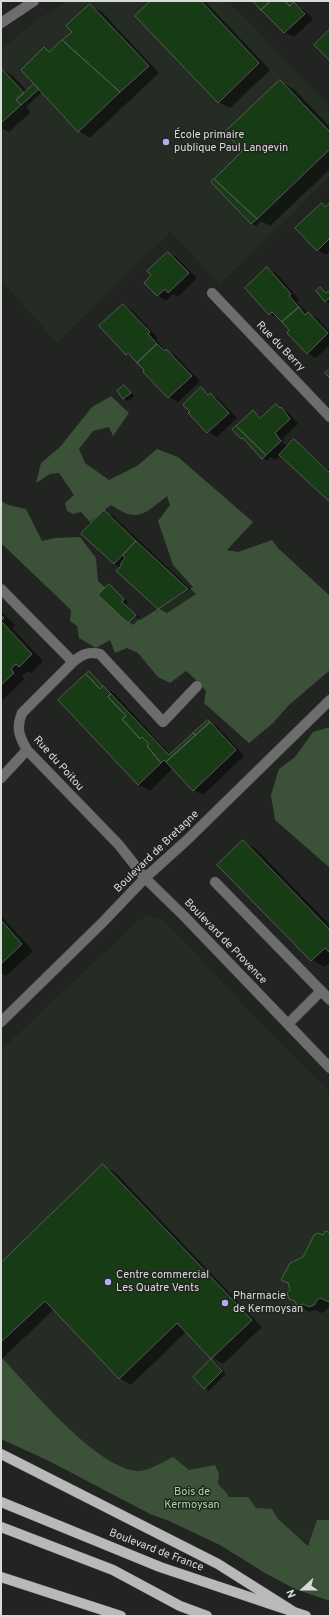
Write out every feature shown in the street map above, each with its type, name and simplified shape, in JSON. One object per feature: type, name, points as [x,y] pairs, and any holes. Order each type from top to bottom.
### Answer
[{"type":"main road","points":[[1,1454],[218,1564],[294,1612]]},
{"type":"main road","name":"Boulevard de France","points":[[1,1502],[160,1567],[306,1616]]},
{"type":"main road","points":[[1,1527],[113,1570],[180,1606],[207,1616]]},
{"type":"main road","points":[[1,1577],[121,1616]]},
{"type":"street","points":[[1,23],[34,1]]},
{"type":"street","name":"Rue du Berry","points":[[212,293],[330,417]]},
{"type":"street","points":[[1,588],[73,662]]},
{"type":"street","name":"Rue du Poitou","points":[[145,878],[119,845],[27,750],[19,732],[18,723],[22,713],[82,654],[93,652],[100,654],[162,722],[197,686]]},
{"type":"street","name":"Boulevard de Bretagne","points":[[1,1022],[103,922],[145,878],[187,840],[330,700]]},
{"type":"street","points":[[1,778],[27,750]]},
{"type":"street","name":"Boulevard de Provence","points":[[145,878],[184,916],[330,1068]]},
{"type":"street","points":[[215,882],[330,1000]]},
{"type":"street","points":[[288,1024],[321,991]]},
{"type":"shaded area","name":"École primaire publique Paul Langevin","points":[[67,1],[228,1],[330,107],[330,177],[220,284],[170,232],[57,343],[1,280],[1,50],[37,20]]},
{"type":"shaded area","points":[[150,915],[165,921],[254,1016],[330,1091],[330,1541],[323,1546],[118,1480],[1,1422],[1,1050],[138,921]]},
{"type":"green space","points":[[111,396],[129,413],[113,436],[109,427],[93,431],[79,449],[85,463],[109,480],[137,466],[157,449],[178,457],[253,522],[227,550],[238,552],[272,540],[278,548],[330,596],[330,670],[289,705],[272,724],[249,743],[204,703],[206,691],[186,671],[170,683],[158,677],[138,653],[127,648],[115,653],[110,640],[96,648],[79,638],[77,626],[70,621],[71,610],[1,543],[1,501],[8,505],[26,509],[42,541],[55,538],[80,537],[96,558],[98,581],[140,620],[193,587],[173,565],[158,521],[170,505],[167,496],[147,511],[135,515],[128,514],[111,505],[90,522],[81,512],[73,514],[67,511],[65,503],[74,495],[59,473],[50,474],[36,483],[41,463],[60,447],[92,407]]},
{"type":"green space","points":[[330,727],[330,868],[275,820],[271,795],[279,769],[295,757],[313,732]]},
{"type":"green space","name":"Bois de Kermoysan","points":[[1,1357],[65,1425],[104,1457],[122,1467],[143,1471],[173,1457],[189,1470],[215,1465],[219,1474],[218,1484],[229,1497],[248,1497],[256,1508],[272,1509],[278,1519],[308,1546],[317,1520],[330,1520],[330,1601],[295,1589],[265,1573],[220,1545],[169,1521],[150,1514],[49,1461],[1,1439]]},
{"type":"building","points":[[151,1],[201,1],[259,63],[218,103],[135,16]]},
{"type":"building","points":[[253,1],[271,1],[261,10]]},
{"type":"building","points":[[271,1],[285,1],[290,6],[294,2],[305,14],[284,33],[261,10]]},
{"type":"building","points":[[285,1],[293,1],[294,2],[290,6]]},
{"type":"building","points":[[90,4],[149,66],[120,92],[62,40],[72,32],[66,26]]},
{"type":"building","points":[[330,29],[330,61],[314,45]]},
{"type":"building","points":[[62,40],[120,92],[78,132],[21,70],[44,47],[49,52]]},
{"type":"building","points":[[1,68],[24,93],[16,100],[21,105],[1,123]]},
{"type":"building","points":[[280,80],[330,132],[330,149],[257,219],[214,179],[242,151],[225,132]]},
{"type":"building","points":[[34,84],[39,89],[21,105],[16,100]]},
{"type":"building","points":[[214,179],[257,219],[251,224],[211,182]]},
{"type":"building","points":[[322,203],[325,207],[330,203],[330,238],[317,251],[295,228]]},
{"type":"building","points":[[168,252],[189,273],[168,293],[165,289],[157,296],[144,283],[151,275],[147,271]]},
{"type":"building","points":[[267,267],[291,294],[289,296],[299,307],[282,322],[272,312],[269,315],[245,288]]},
{"type":"building","points":[[320,287],[326,293],[329,291],[330,292],[330,297],[325,302],[316,291]]},
{"type":"building","points":[[123,304],[150,332],[148,334],[157,344],[137,363],[128,353],[126,355],[99,326]]},
{"type":"building","points":[[299,307],[305,315],[308,312],[328,333],[307,354],[287,333],[289,330],[282,322]]},
{"type":"building","points":[[157,344],[165,351],[166,349],[192,376],[168,398],[143,372],[144,370],[137,363]]},
{"type":"building","points":[[330,369],[330,378],[325,373]]},
{"type":"building","points":[[124,385],[131,393],[123,399],[117,391]]},
{"type":"building","points":[[201,387],[208,395],[210,393],[229,413],[207,433],[188,413],[190,412],[183,405]]},
{"type":"building","points":[[276,404],[280,408],[281,407],[290,419],[275,433],[281,441],[266,455],[236,426],[253,410],[260,418]]},
{"type":"building","points":[[236,426],[266,455],[262,459],[243,438],[241,439],[232,429]]},
{"type":"building","points":[[294,439],[330,473],[330,502],[279,455]]},
{"type":"building","points":[[104,510],[136,541],[114,564],[81,534]]},
{"type":"building","points":[[136,541],[188,589],[158,609],[116,571],[121,566],[121,563],[125,558],[123,555]]},
{"type":"building","points":[[109,584],[124,599],[122,602],[136,615],[128,623],[98,595]]},
{"type":"building","points":[[1,621],[32,654],[19,667],[16,664],[11,669],[14,673],[1,685]]},
{"type":"building","points":[[89,671],[103,686],[100,689],[86,674]]},
{"type":"building","points":[[86,674],[100,689],[103,686],[111,694],[108,697],[126,716],[122,719],[140,739],[142,737],[149,744],[147,746],[161,763],[138,785],[58,700]]},
{"type":"building","points":[[111,694],[169,755],[193,733],[196,735],[166,762],[164,760],[161,763],[147,746],[149,744],[142,737],[140,739],[122,719],[126,716],[108,697]]},
{"type":"building","points":[[208,720],[210,722],[196,735],[193,733]]},
{"type":"building","points":[[210,722],[236,750],[193,791],[166,762]]},
{"type":"building","points":[[243,840],[330,930],[330,953],[325,948],[311,961],[217,865]]},
{"type":"building","points":[[1,920],[22,944],[1,964]]},
{"type":"building","name":"Centre commercial Les Quatre Vents","points":[[103,1164],[252,1320],[211,1359],[177,1323],[119,1379],[45,1301],[1,1342],[1,1263]]},
{"type":"building","points":[[326,1231],[330,1233],[329,1302],[320,1298],[314,1305],[309,1307],[303,1304],[297,1306],[295,1301],[289,1299],[287,1293],[290,1290],[288,1283],[281,1280],[290,1263],[303,1257],[314,1235],[318,1233],[323,1235]]},
{"type":"building","points":[[211,1359],[222,1371],[204,1389],[193,1377]]},
{"type":"place","name":"École primaire publique Paul Langevin","points":[[166,142]]},
{"type":"place","name":"Centre commercial Les Quatre Vents","points":[[108,1282]]},
{"type":"place","name":"Pharmacie de Kermoysan","points":[[225,1303]]}]
